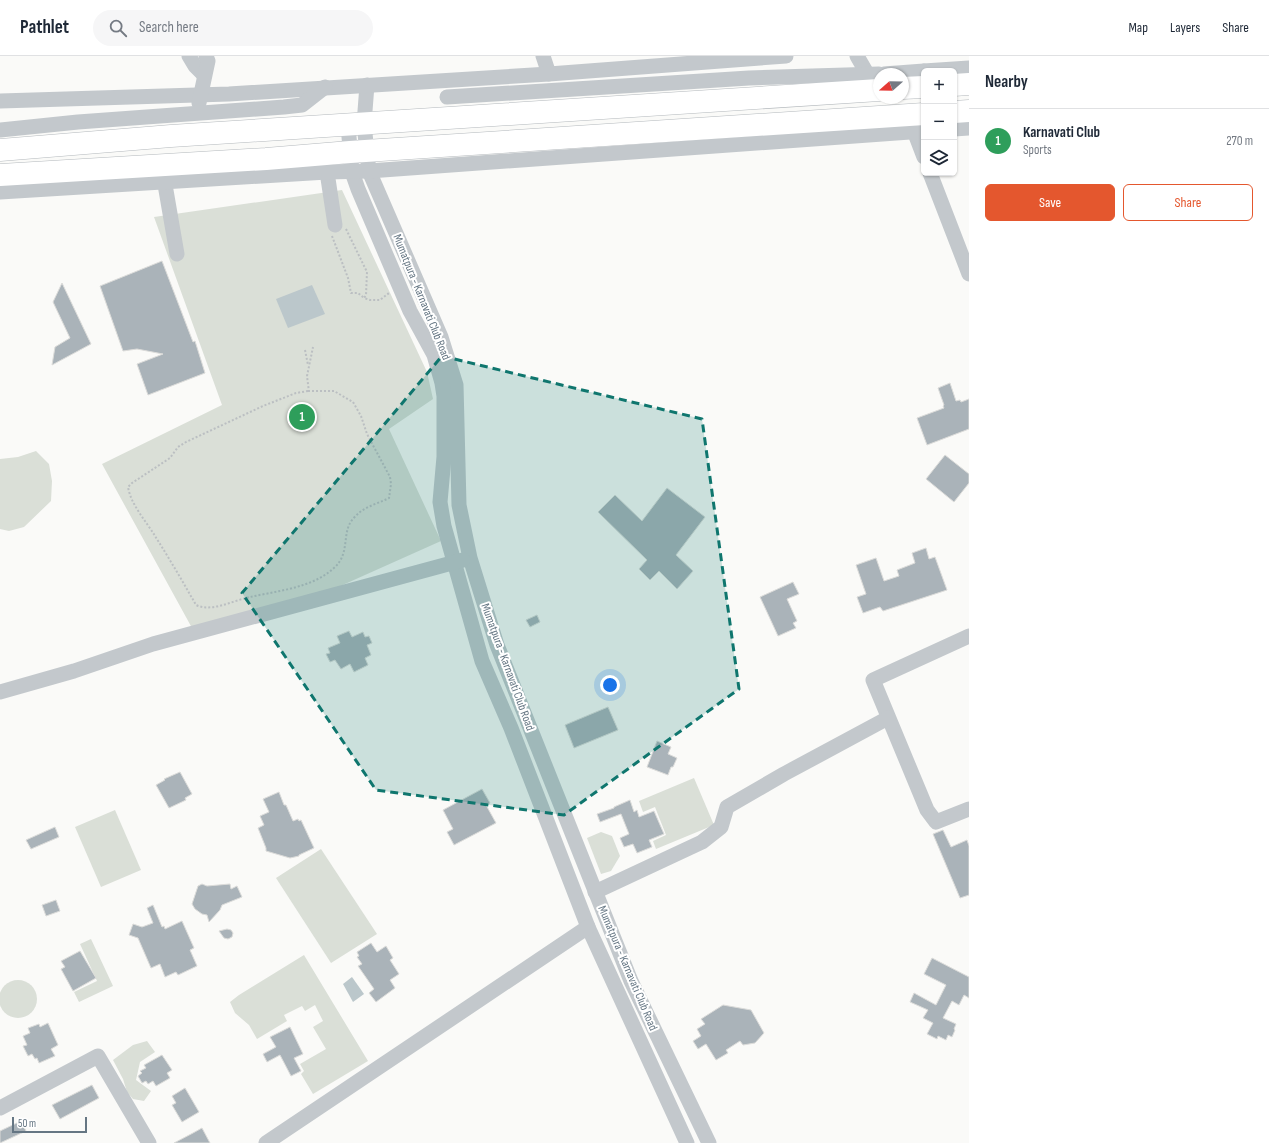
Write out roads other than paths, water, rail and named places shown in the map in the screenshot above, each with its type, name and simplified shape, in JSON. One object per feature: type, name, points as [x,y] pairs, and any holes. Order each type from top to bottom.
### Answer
[{"type":"highway","points":[[0,150],[356,124],[448,108],[873,81]]},
{"type":"highway","points":[[957,85],[969,84]]},
{"type":"highway","points":[[909,88],[921,87]]},
{"type":"highway","points":[[957,112],[969,111]]},
{"type":"highway","points":[[0,175],[163,173],[266,159],[359,161],[918,123]]},
{"type":"street","points":[[189,56],[204,76]]},
{"type":"street","points":[[192,135],[208,61],[206,56]]},
{"type":"street","points":[[543,56],[549,74]]},
{"type":"street","points":[[0,101],[200,95],[549,74],[786,56]]},
{"type":"street","points":[[857,56],[873,76]]},
{"type":"street","points":[[957,69],[969,68]]},
{"type":"street","points":[[909,74],[921,72]]},
{"type":"street","points":[[443,80],[448,108]]},
{"type":"street","points":[[0,192],[163,173],[326,172],[359,161],[356,124],[367,85]]},
{"type":"street","points":[[0,130],[284,107],[302,104],[325,87]]},
{"type":"street","points":[[918,123],[921,140]]},
{"type":"street","points":[[957,129],[969,128]]},
{"type":"street","name":"Mumatpura - Karnavati Club Road","points":[[359,161],[441,337],[456,385],[459,504],[470,558],[497,645],[631,982],[709,1143]]},
{"type":"street","name":"Mumatpura - Karnavati Club Road","points":[[359,161],[365,209],[410,311],[434,355],[442,383],[444,396],[444,457],[440,502],[444,526],[482,661],[511,728],[588,927],[687,1143]]},
{"type":"street","points":[[326,172],[333,230]]},
{"type":"street","points":[[163,173],[177,254]]},
{"type":"street","points":[[931,176],[969,274]]},
{"type":"street","points":[[0,692],[74,671],[152,644],[470,558]]},
{"type":"street","points":[[969,636],[873,680],[926,810],[936,822],[969,809]]},
{"type":"street","points":[[595,892],[702,842],[720,827],[727,807],[784,774],[888,718]]},
{"type":"street","points":[[266,1143],[588,927]]},
{"type":"street","points":[[0,1108],[98,1056],[149,1143]]},
{"type":"place","name":"Karnavati Club","points":[[302,417]]}]
